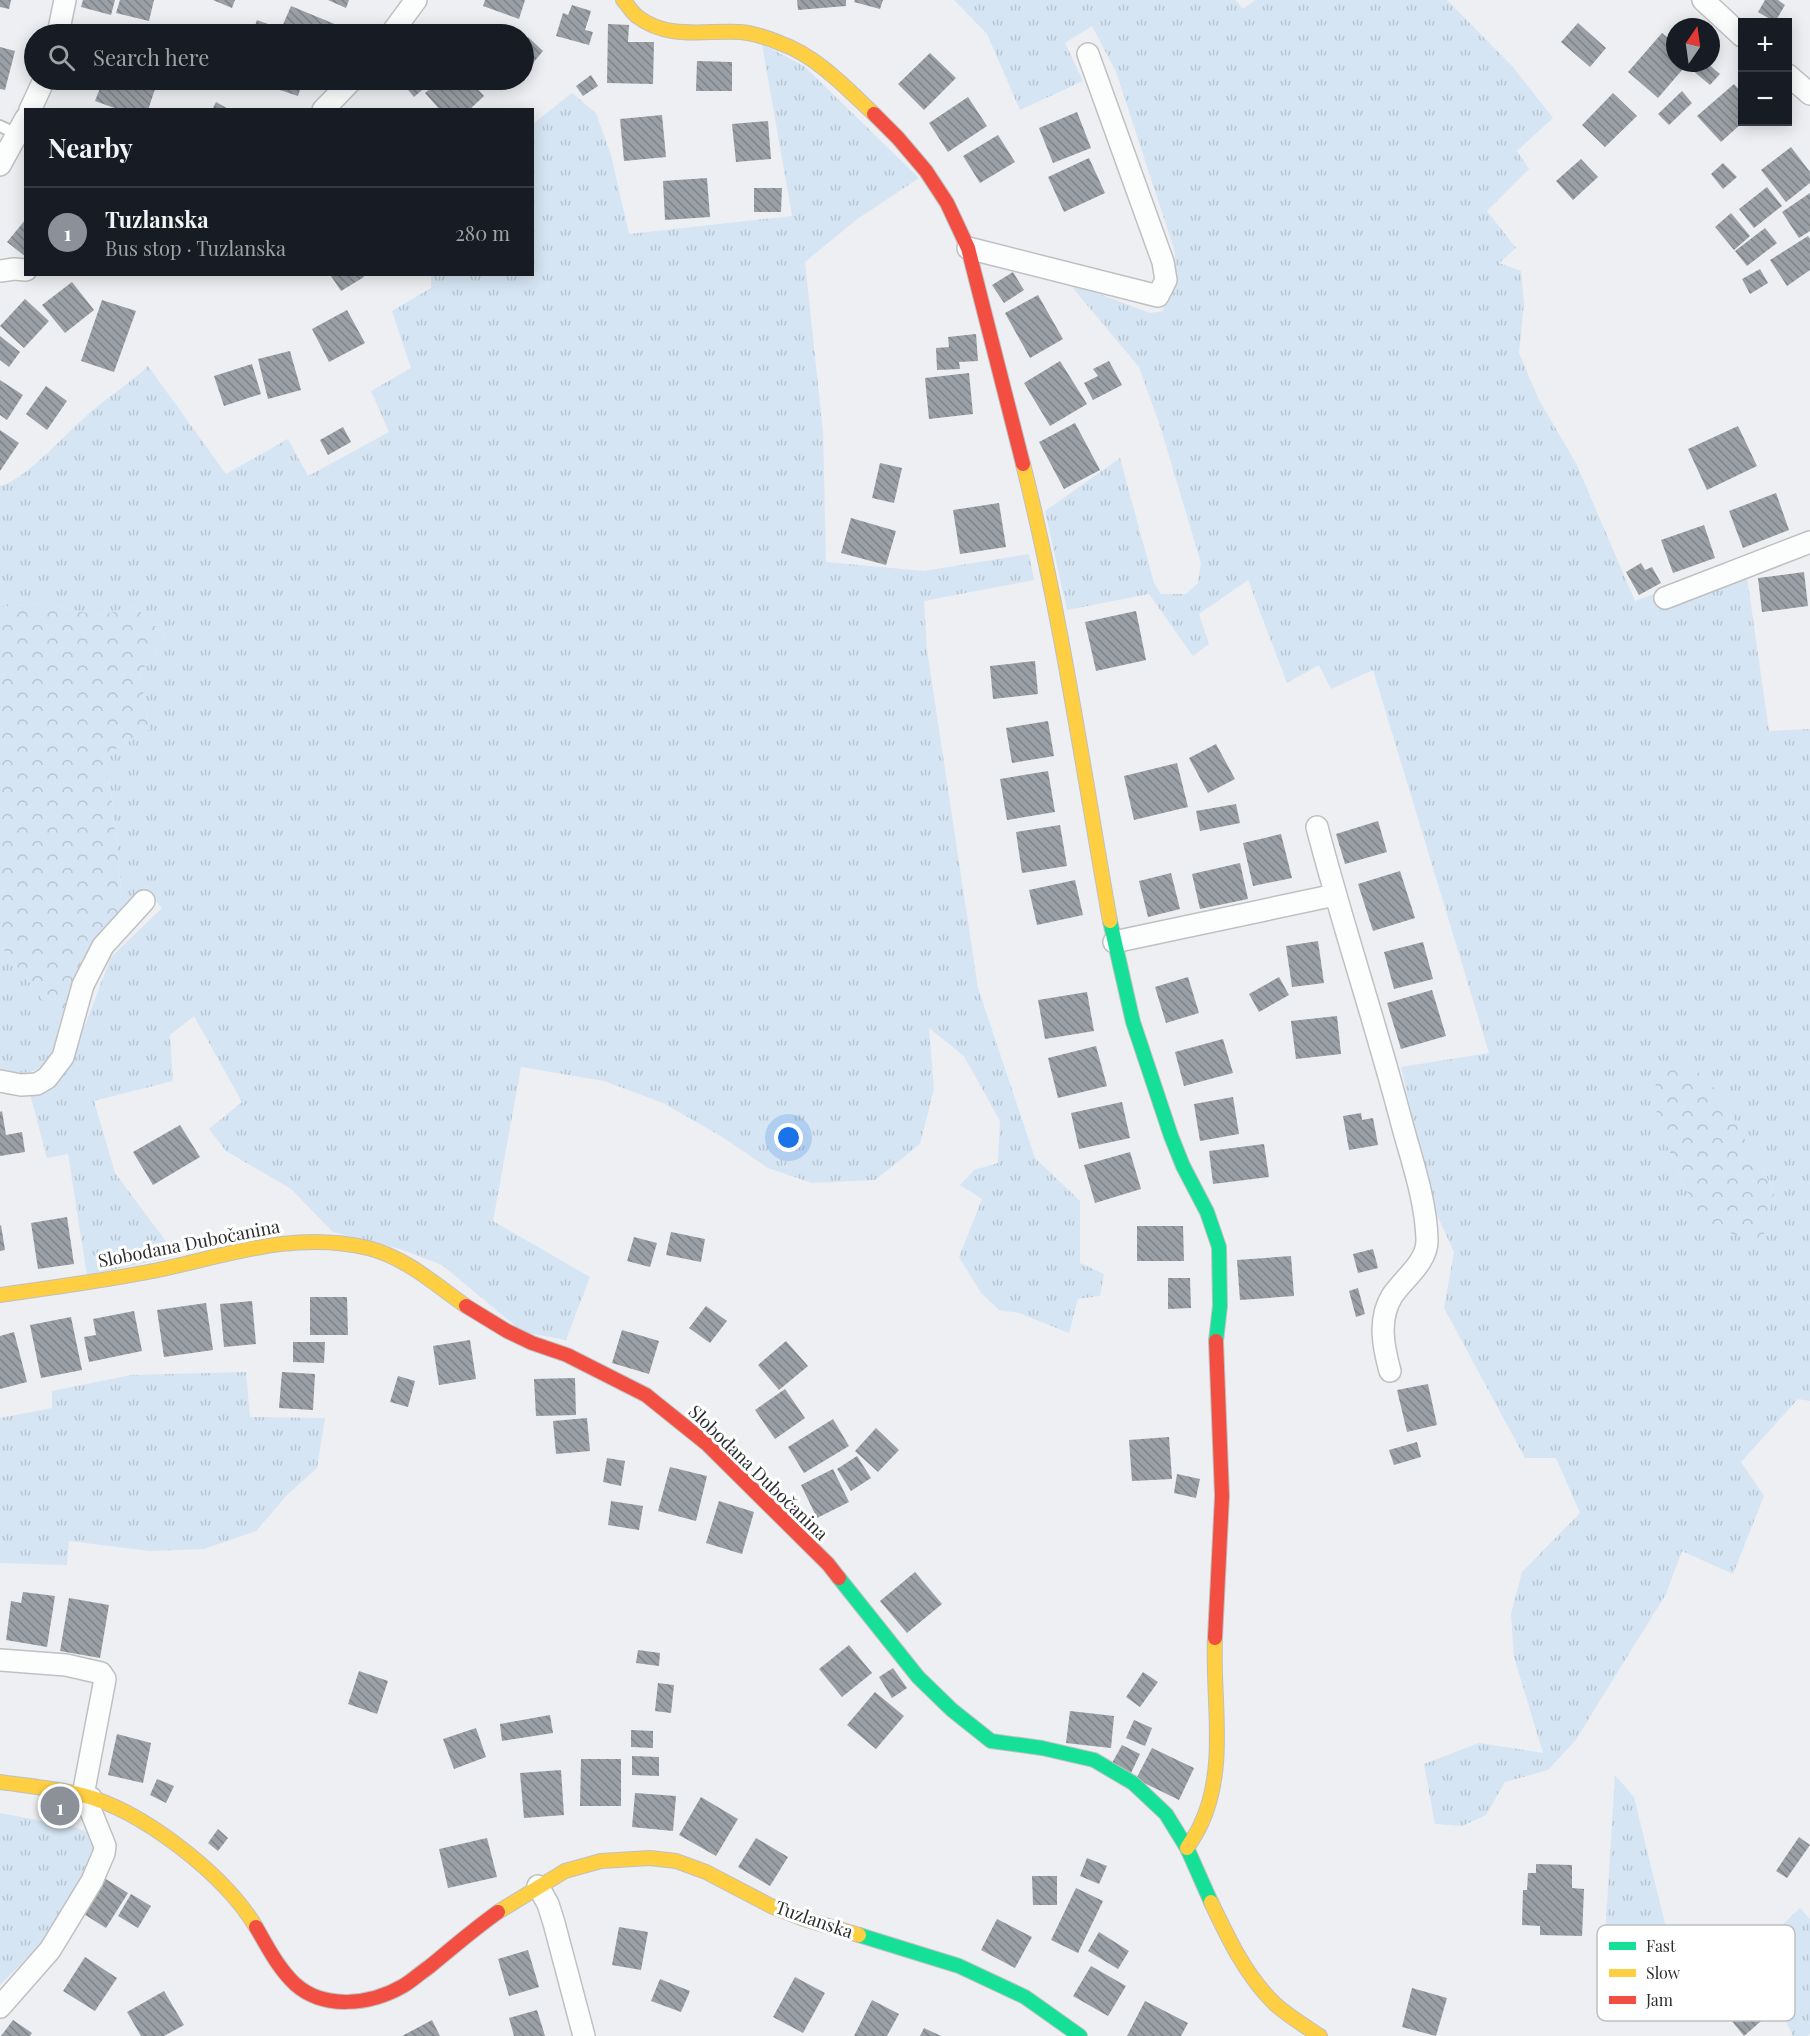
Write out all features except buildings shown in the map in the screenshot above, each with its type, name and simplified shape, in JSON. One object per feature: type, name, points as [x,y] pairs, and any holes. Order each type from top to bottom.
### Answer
[{"type":"street","points":[[60,24],[64,0]]},
{"type":"street","points":[[398,24],[416,0]]},
{"type":"street","points":[[623,0],[637,17],[657,27],[681,33],[742,32],[781,43],[813,60],[850,91],[898,138],[926,171],[947,203],[968,248],[1034,507],[1058,624],[1114,942],[1133,1022],[1168,1125],[1184,1166],[1208,1212],[1219,1248],[1220,1287],[1216,1365],[1222,1496],[1215,1643],[1216,1760],[1210,1800],[1202,1825],[1188,1848]]},
{"type":"street","points":[[1703,0],[1738,32]]},
{"type":"street","points":[[968,248],[1158,296],[1166,280],[1163,262],[1088,54]]},
{"type":"street","points":[[1792,78],[1810,94]]},
{"type":"street","points":[[31,108],[40,90]]},
{"type":"street","points":[[325,108],[342,90]]},
{"type":"street","points":[[0,165],[14,126]]},
{"type":"street","points":[[0,271],[24,270]]},
{"type":"street","points":[[1665,598],[1810,542]]},
{"type":"street","points":[[1317,827],[1335,895],[1382,1046],[1423,1206],[1428,1241],[1425,1254],[1392,1297],[1385,1314],[1383,1347],[1390,1371]]},
{"type":"street","points":[[1114,942],[1335,895]]},
{"type":"street","points":[[0,1081],[21,1085],[37,1084],[47,1078],[63,1057],[83,985],[103,946],[144,901]]},
{"type":"street","name":"Slobodana Dubočanina","points":[[0,1295],[114,1278],[183,1265],[259,1246],[296,1241],[370,1248],[407,1264],[472,1311],[507,1331],[532,1343],[567,1355],[646,1395],[707,1444],[828,1564],[918,1677],[952,1710],[991,1741],[1042,1748],[1094,1760],[1133,1783],[1166,1814],[1188,1848],[1230,1943],[1253,1977],[1275,2004],[1320,2036]]},
{"type":"street","points":[[0,1660],[66,1665],[101,1673],[105,1679],[87,1796],[105,1846],[104,1853],[92,1881],[50,1950],[0,2007]]},
{"type":"street","name":"Tuzlanska","points":[[0,1782],[87,1796],[124,1812],[162,1833],[192,1856],[239,1904],[277,1962],[294,1983],[310,1995],[328,2001],[348,2002],[378,1998],[404,1986],[495,1914],[565,1871],[601,1861],[650,1858],[676,1861],[706,1872],[771,1906],[804,1919],[906,1948],[959,1966],[1025,1997],[1080,2036]]},
{"type":"street","points":[[538,1886],[554,1923],[584,2036]]},
{"type":"green space","points":[[954,0],[1235,0],[1243,9],[1255,0],[1447,0],[1513,67],[1553,118],[1517,151],[1529,169],[1487,211],[1516,248],[1499,263],[1521,271],[1524,303],[1519,353],[1539,400],[1576,463],[1635,601],[1654,594],[1659,610],[1747,577],[1769,731],[1810,729],[1810,1401],[1798,1399],[1741,1462],[1764,1496],[1733,1574],[1682,1551],[1666,1594],[1575,1741],[1548,1770],[1505,1782],[1486,1815],[1462,1826],[1435,1824],[1424,1764],[1479,1743],[1543,1753],[1514,1657],[1511,1614],[1522,1572],[1580,1513],[1556,1458],[1525,1458],[1444,1308],[1454,1252],[1432,1204],[1401,1067],[1489,1053],[1373,670],[1331,689],[1319,665],[1287,683],[1248,580],[1199,614],[1209,644],[1193,656],[1149,594],[1067,610],[1045,511],[1120,458],[1154,583],[1161,594],[1186,594],[1198,583],[1201,563],[1161,429],[1139,367],[1068,282],[1150,313],[1163,311],[1173,285],[1175,252],[1116,72],[1092,26],[1065,43],[1083,81],[1020,110],[987,34]],"holes":[[[1652,1096],[1742,1135],[1760,1163],[1774,1193],[1700,1221],[1669,1150]]]},
{"type":"green space","points":[[762,44],[804,66],[919,178],[856,220],[805,262],[823,432],[826,562],[924,571],[1029,554],[1034,580],[924,601],[927,650],[978,988],[1035,1158],[1080,1201],[1080,1263],[1104,1274],[1100,1296],[1078,1299],[1069,1333],[1019,1313],[999,1310],[981,1293],[959,1257],[982,1199],[960,1185],[974,1170],[998,1163],[1000,1121],[964,1056],[929,1028],[934,1089],[920,1144],[875,1180],[812,1183],[768,1168],[719,1135],[663,1103],[604,1081],[521,1067],[493,1221],[590,1277],[566,1340],[523,1332],[442,1265],[400,1249],[333,1232],[291,1189],[226,1151],[209,1129],[242,1102],[194,1016],[170,1035],[173,1081],[94,1101],[115,1173],[177,1256],[87,1275],[68,1154],[47,1158],[30,1094],[52,1086],[62,1076],[73,1057],[111,957],[162,908],[146,890],[123,908],[111,792],[103,757],[149,729],[140,673],[166,636],[134,606],[100,616],[45,604],[0,607],[0,486],[11,482],[36,464],[87,415],[148,366],[226,474],[288,439],[308,476],[389,432],[371,391],[411,368],[392,311],[431,288],[431,276],[534,276],[534,123],[572,93],[596,113],[611,155],[629,234],[792,216]]},
{"type":"green space","points":[[45,604],[100,616],[134,606],[166,636],[140,673],[149,729],[103,757],[111,792],[123,908],[81,962],[60,1021],[0,945],[0,607]]},
{"type":"green space","points":[[0,945],[60,1021],[55,1047],[42,1069],[23,1073],[0,1070]]},
{"type":"green space","points":[[1662,1064],[1693,1067],[1724,1098],[1742,1135],[1760,1163],[1774,1193],[1761,1245],[1700,1221],[1669,1150],[1652,1097]]},
{"type":"green space","points":[[246,1372],[250,1417],[325,1418],[317,1468],[287,1495],[256,1531],[204,1549],[150,1551],[69,1541],[67,1565],[0,1563],[0,1418],[52,1408],[52,1391],[131,1375]]},
{"type":"green space","points":[[1615,1775],[1634,1797],[1665,1925],[1606,1925]]},
{"type":"green space","points":[[0,1813],[74,1827],[87,1832],[92,1840],[93,1851],[78,1885],[41,1944],[0,1985]]},
{"type":"green space","points":[[1800,1908],[1810,1919],[1810,2033],[1808,2036],[1793,2036],[1786,2021],[1795,2021],[1795,1925],[1782,1925]]},
{"type":"traffic: fast","points":[[1110,921],[1133,1022],[1171,1136],[1183,1166],[1207,1212],[1219,1247],[1220,1306],[1216,1341]]},
{"type":"traffic: fast","points":[[839,1578],[918,1677],[952,1710],[991,1741],[1042,1748],[1094,1760],[1133,1783],[1166,1814],[1187,1848],[1211,1902]]},
{"type":"traffic: fast","points":[[859,1935],[959,1966],[1025,1997],[1080,2036]]},
{"type":"traffic: slow","points":[[623,0],[638,17],[662,29],[745,33],[794,49],[819,64],[874,114]]},
{"type":"traffic: slow","points":[[1023,464],[1060,634],[1110,921]]},
{"type":"traffic: slow","points":[[0,1295],[134,1275],[260,1247],[313,1242],[340,1243],[382,1252],[420,1272],[466,1306]]},
{"type":"traffic: slow","points":[[1187,1848],[1201,1824],[1214,1779],[1217,1756],[1215,1638]]},
{"type":"traffic: slow","points":[[0,1782],[82,1795],[130,1814],[155,1829],[203,1866],[224,1886],[256,1927]]},
{"type":"traffic: slow","points":[[498,1912],[565,1871],[601,1861],[650,1858],[676,1861],[706,1872],[771,1906],[804,1919],[859,1935]]},
{"type":"traffic: slow","points":[[1211,1902],[1238,1956],[1255,1981],[1285,2013],[1320,2036]]},
{"type":"traffic: jam","points":[[874,114],[926,171],[947,203],[968,248],[1023,464]]},
{"type":"traffic: jam","points":[[466,1306],[507,1331],[532,1343],[567,1355],[646,1395],[707,1444],[828,1564],[839,1578]]},
{"type":"traffic: jam","points":[[1215,1638],[1222,1496],[1216,1341]]},
{"type":"traffic: jam","points":[[256,1927],[278,1964],[295,1984],[319,1998],[348,2002],[376,1997],[410,1982],[498,1912]]},
{"type":"place","name":"Tuzlanska","points":[[60,1806]]}]
